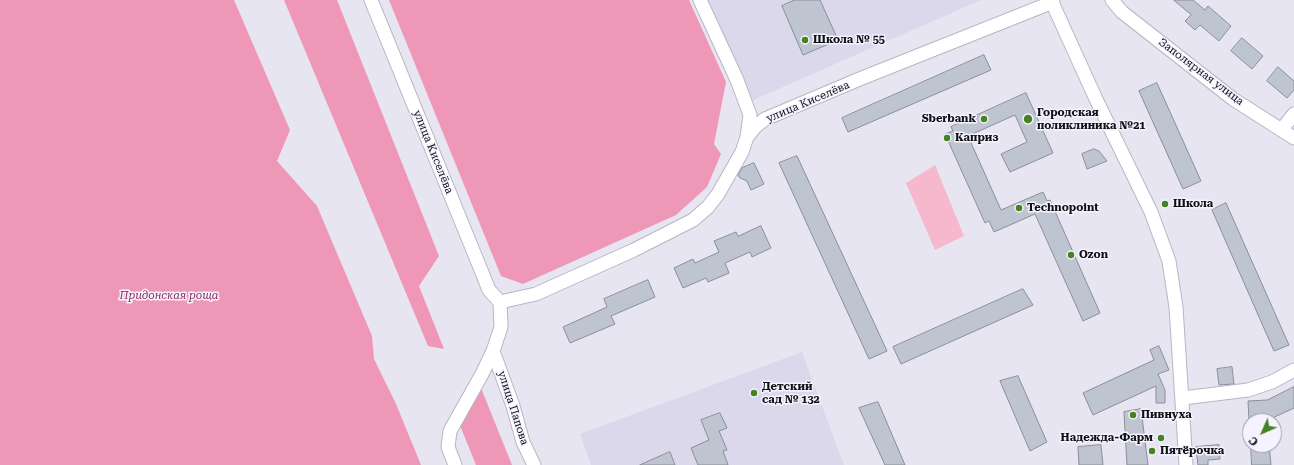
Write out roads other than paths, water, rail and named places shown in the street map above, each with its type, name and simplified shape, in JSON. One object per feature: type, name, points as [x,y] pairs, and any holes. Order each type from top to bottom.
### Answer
[{"type":"street","name":"улица Киселёва","points":[[371,0],[483,276],[489,290],[500,302],[536,294],[634,250],[693,220],[708,207],[718,194],[742,152],[747,137],[756,126],[765,120],[862,78],[987,30],[1052,1]]},
{"type":"street","points":[[700,0],[737,80],[750,115],[747,137]]},
{"type":"street","name":"Заполярная улица","points":[[1112,0],[1122,12],[1234,99],[1294,138]]},
{"type":"street","points":[[1052,1],[1091,90],[1151,212],[1169,261],[1176,307],[1186,465]]},
{"type":"street","points":[[1282,129],[1294,114]]},
{"type":"street","points":[[455,465],[448,447],[450,431],[493,351],[501,327],[500,302]]},
{"type":"street","name":"улица Папова","points":[[493,351],[513,406],[523,442],[534,465]]},
{"type":"street","points":[[1182,398],[1248,390],[1272,382],[1294,370]]},
{"type":"place","name":"Школа № 55","points":[[805,40]]},
{"type":"place","name":"Sberbank","points":[[984,119]]},
{"type":"place","name":"Городская поликлиника №21","points":[[1028,119]]},
{"type":"place","name":"Каприз","points":[[947,138]]},
{"type":"place","name":"Школа","points":[[1165,204]]},
{"type":"place","name":"Technopoint","points":[[1019,208]]},
{"type":"place","name":"Ozon","points":[[1071,255]]},
{"type":"place","name":"Детский сад № 132","points":[[754,393]]},
{"type":"place","name":"Пивнуха","points":[[1133,415]]},
{"type":"place","name":"Надежда-Фарм","points":[[1161,438]]},
{"type":"place","name":"Пятёрочка","points":[[1152,451]]},
{"type":"park label","name":"Придонская роща","points":[[169,296]]}]
